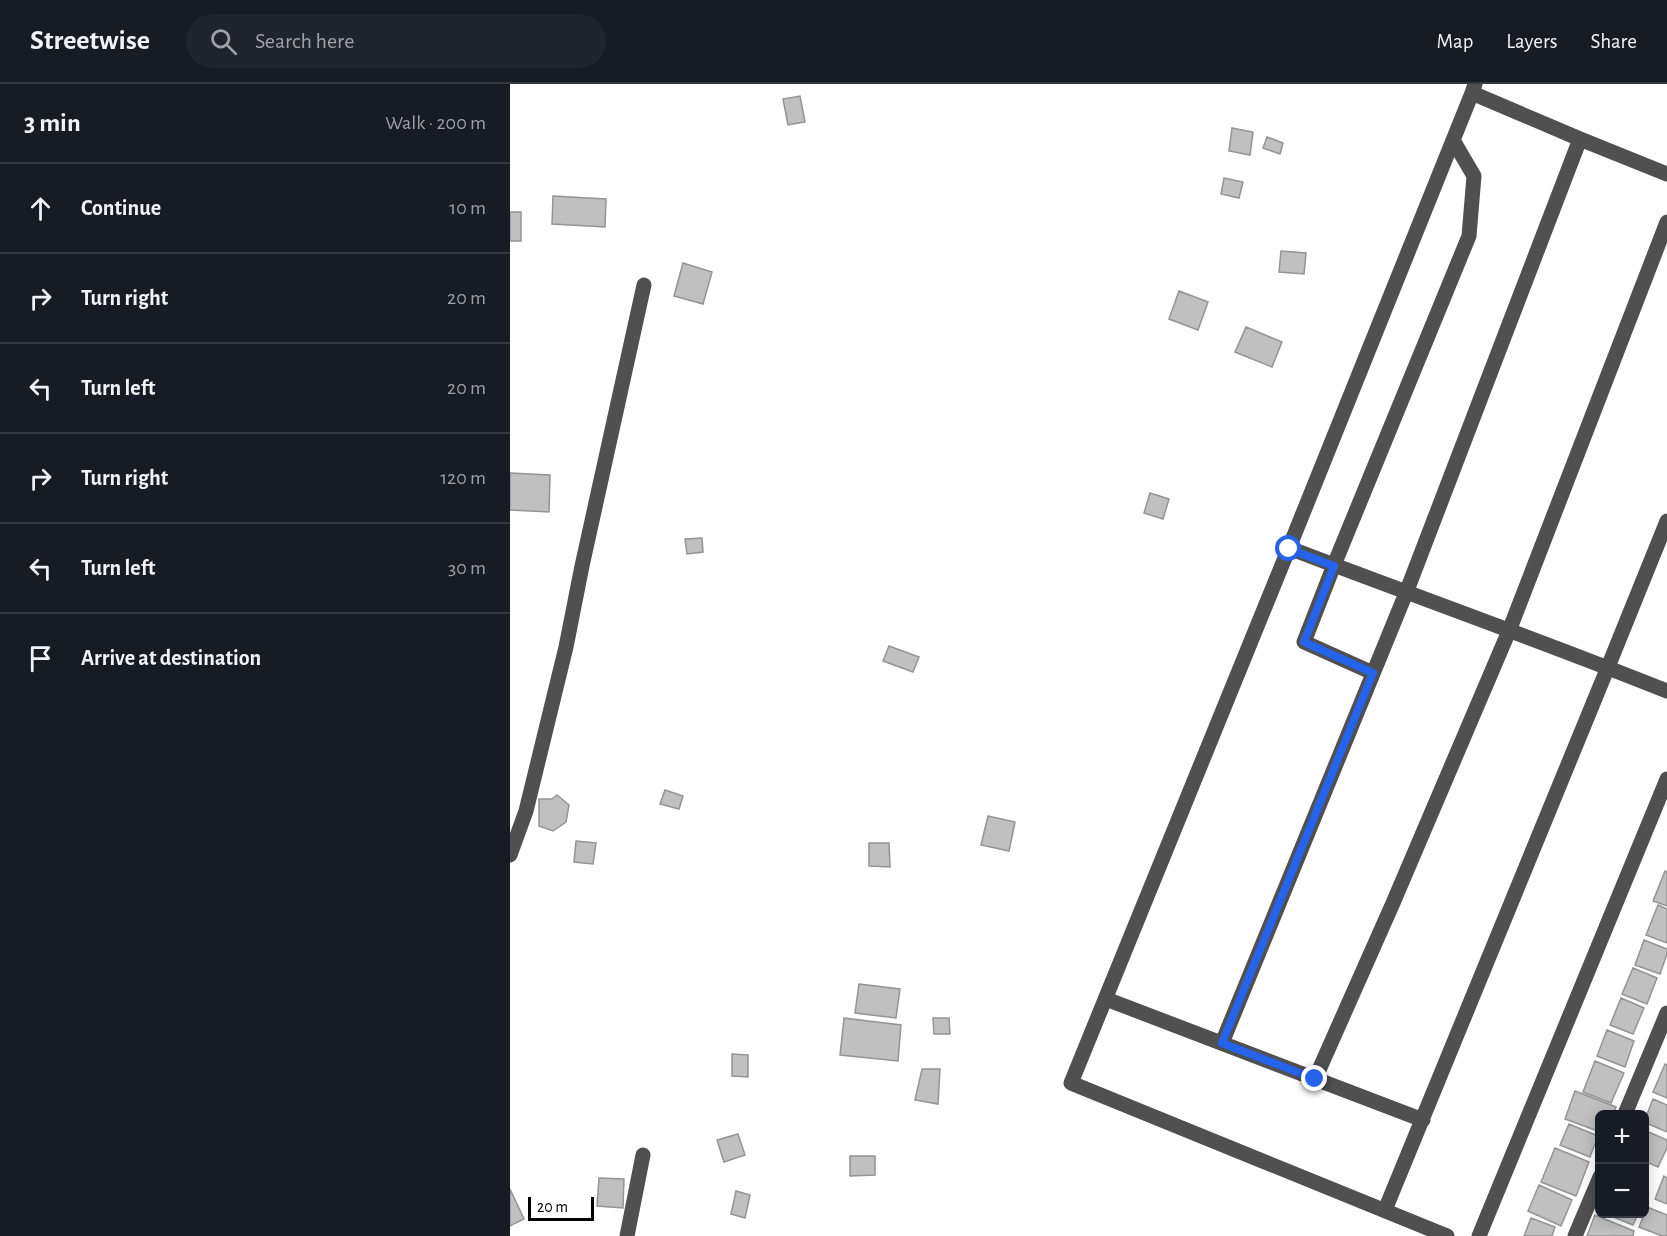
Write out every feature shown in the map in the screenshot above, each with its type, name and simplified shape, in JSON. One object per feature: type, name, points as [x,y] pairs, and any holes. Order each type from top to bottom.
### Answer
[{"type":"street","points":[[1447,1236],[1071,1083],[1474,88],[1580,139],[1667,174]]},
{"type":"street","points":[[1222,1043],[1406,593],[1580,139]]},
{"type":"street","points":[[1373,673],[1304,642],[1469,236],[1474,176],[1453,140]]},
{"type":"street","points":[[1315,1079],[1509,631],[1667,222]]},
{"type":"street","points":[[510,855],[526,811],[566,647],[644,285]]},
{"type":"street","points":[[1384,1210],[1423,1120],[1667,520]]},
{"type":"street","points":[[1289,549],[1667,691]]},
{"type":"street","points":[[1479,1236],[1667,779]]},
{"type":"street","points":[[1106,999],[1423,1120]]},
{"type":"street","points":[[1627,1110],[1667,1013]]},
{"type":"street","points":[[627,1236],[643,1155]]},
{"type":"street","points":[[1575,1236],[1595,1187]]},
{"type":"building","points":[[800,96],[805,122],[788,125],[783,99]]},
{"type":"building","points":[[1232,128],[1253,132],[1250,155],[1229,151]]},
{"type":"building","points":[[1267,137],[1283,143],[1280,154],[1263,148]]},
{"type":"building","points":[[1224,178],[1243,182],[1239,198],[1221,194]]},
{"type":"building","points":[[553,196],[606,199],[605,227],[552,224]]},
{"type":"building","points":[[510,212],[521,212],[521,241],[510,241]]},
{"type":"building","points":[[1281,251],[1306,253],[1304,274],[1279,272]]},
{"type":"building","points":[[683,263],[712,272],[703,304],[674,296]]},
{"type":"building","points":[[1179,291],[1208,302],[1198,330],[1169,319]]},
{"type":"building","points":[[1246,327],[1282,342],[1272,367],[1235,352]]},
{"type":"building","points":[[510,473],[550,475],[549,512],[510,510]]},
{"type":"building","points":[[1150,493],[1169,499],[1163,519],[1144,513]]},
{"type":"building","points":[[702,538],[703,552],[687,554],[685,539]]},
{"type":"building","points":[[889,646],[919,657],[913,672],[883,661]]},
{"type":"building","points":[[665,790],[683,796],[679,809],[660,804]]},
{"type":"building","points":[[557,795],[569,805],[566,822],[553,831],[539,826],[539,799],[552,799]]},
{"type":"building","points":[[988,816],[1015,822],[1009,851],[981,845]]},
{"type":"building","points":[[576,841],[596,843],[593,864],[574,862]]},
{"type":"building","points":[[869,843],[889,843],[890,867],[869,866]]},
{"type":"building","points":[[1665,871],[1667,872],[1667,906],[1653,901]]},
{"type":"building","points":[[1658,905],[1667,909],[1667,943],[1646,935]]},
{"type":"building","points":[[1644,940],[1667,949],[1660,974],[1635,965]]},
{"type":"building","points":[[1633,968],[1657,978],[1647,1004],[1622,994]]},
{"type":"building","points":[[859,984],[900,989],[896,1018],[855,1013]]},
{"type":"building","points":[[1621,998],[1644,1008],[1633,1034],[1610,1025]]},
{"type":"building","points":[[844,1018],[901,1025],[898,1061],[840,1055]]},
{"type":"building","points":[[933,1018],[949,1018],[950,1034],[934,1034]]},
{"type":"building","points":[[1607,1030],[1634,1041],[1625,1067],[1597,1056]]},
{"type":"building","points":[[732,1054],[748,1055],[748,1077],[732,1076]]},
{"type":"building","points":[[1595,1061],[1624,1073],[1611,1103],[1583,1092]]},
{"type":"building","points":[[1665,1064],[1667,1065],[1667,1098],[1653,1092]]},
{"type":"building","points":[[922,1069],[940,1069],[938,1104],[915,1100]]},
{"type":"building","points":[[1575,1091],[1616,1107],[1615,1110],[1595,1110],[1595,1130],[1565,1119]]},
{"type":"building","points":[[1653,1099],[1667,1105],[1667,1132],[1649,1124],[1649,1110]]},
{"type":"building","points":[[1569,1124],[1595,1135],[1595,1144],[1590,1157],[1560,1145]]},
{"type":"building","points":[[1649,1132],[1667,1140],[1667,1148],[1658,1167],[1649,1163]]},
{"type":"building","points":[[738,1134],[745,1155],[724,1162],[717,1140]]},
{"type":"building","points":[[1555,1148],[1589,1162],[1576,1196],[1541,1182]]},
{"type":"building","points":[[850,1156],[875,1156],[875,1175],[850,1176]]},
{"type":"building","points":[[1664,1176],[1667,1178],[1667,1204],[1655,1199]]},
{"type":"building","points":[[599,1178],[624,1179],[623,1208],[597,1206]]},
{"type":"building","points":[[1539,1185],[1572,1200],[1561,1226],[1528,1211]]},
{"type":"building","points":[[510,1189],[524,1219],[510,1226]]},
{"type":"building","points":[[736,1191],[750,1195],[745,1218],[731,1214]]},
{"type":"building","points":[[1649,1208],[1667,1215],[1667,1236],[1639,1227],[1643,1218],[1649,1218]]},
{"type":"building","points":[[1595,1215],[1595,1218],[1602,1218],[1634,1231],[1633,1236],[1587,1236]]},
{"type":"building","points":[[1531,1218],[1555,1227],[1552,1236],[1524,1236]]},
{"type":"building","points":[[1616,1218],[1636,1218],[1633,1225]]},
{"type":"route","points":[[1289,549],[1334,566],[1304,642],[1373,673],[1222,1043],[1315,1079]]}]
